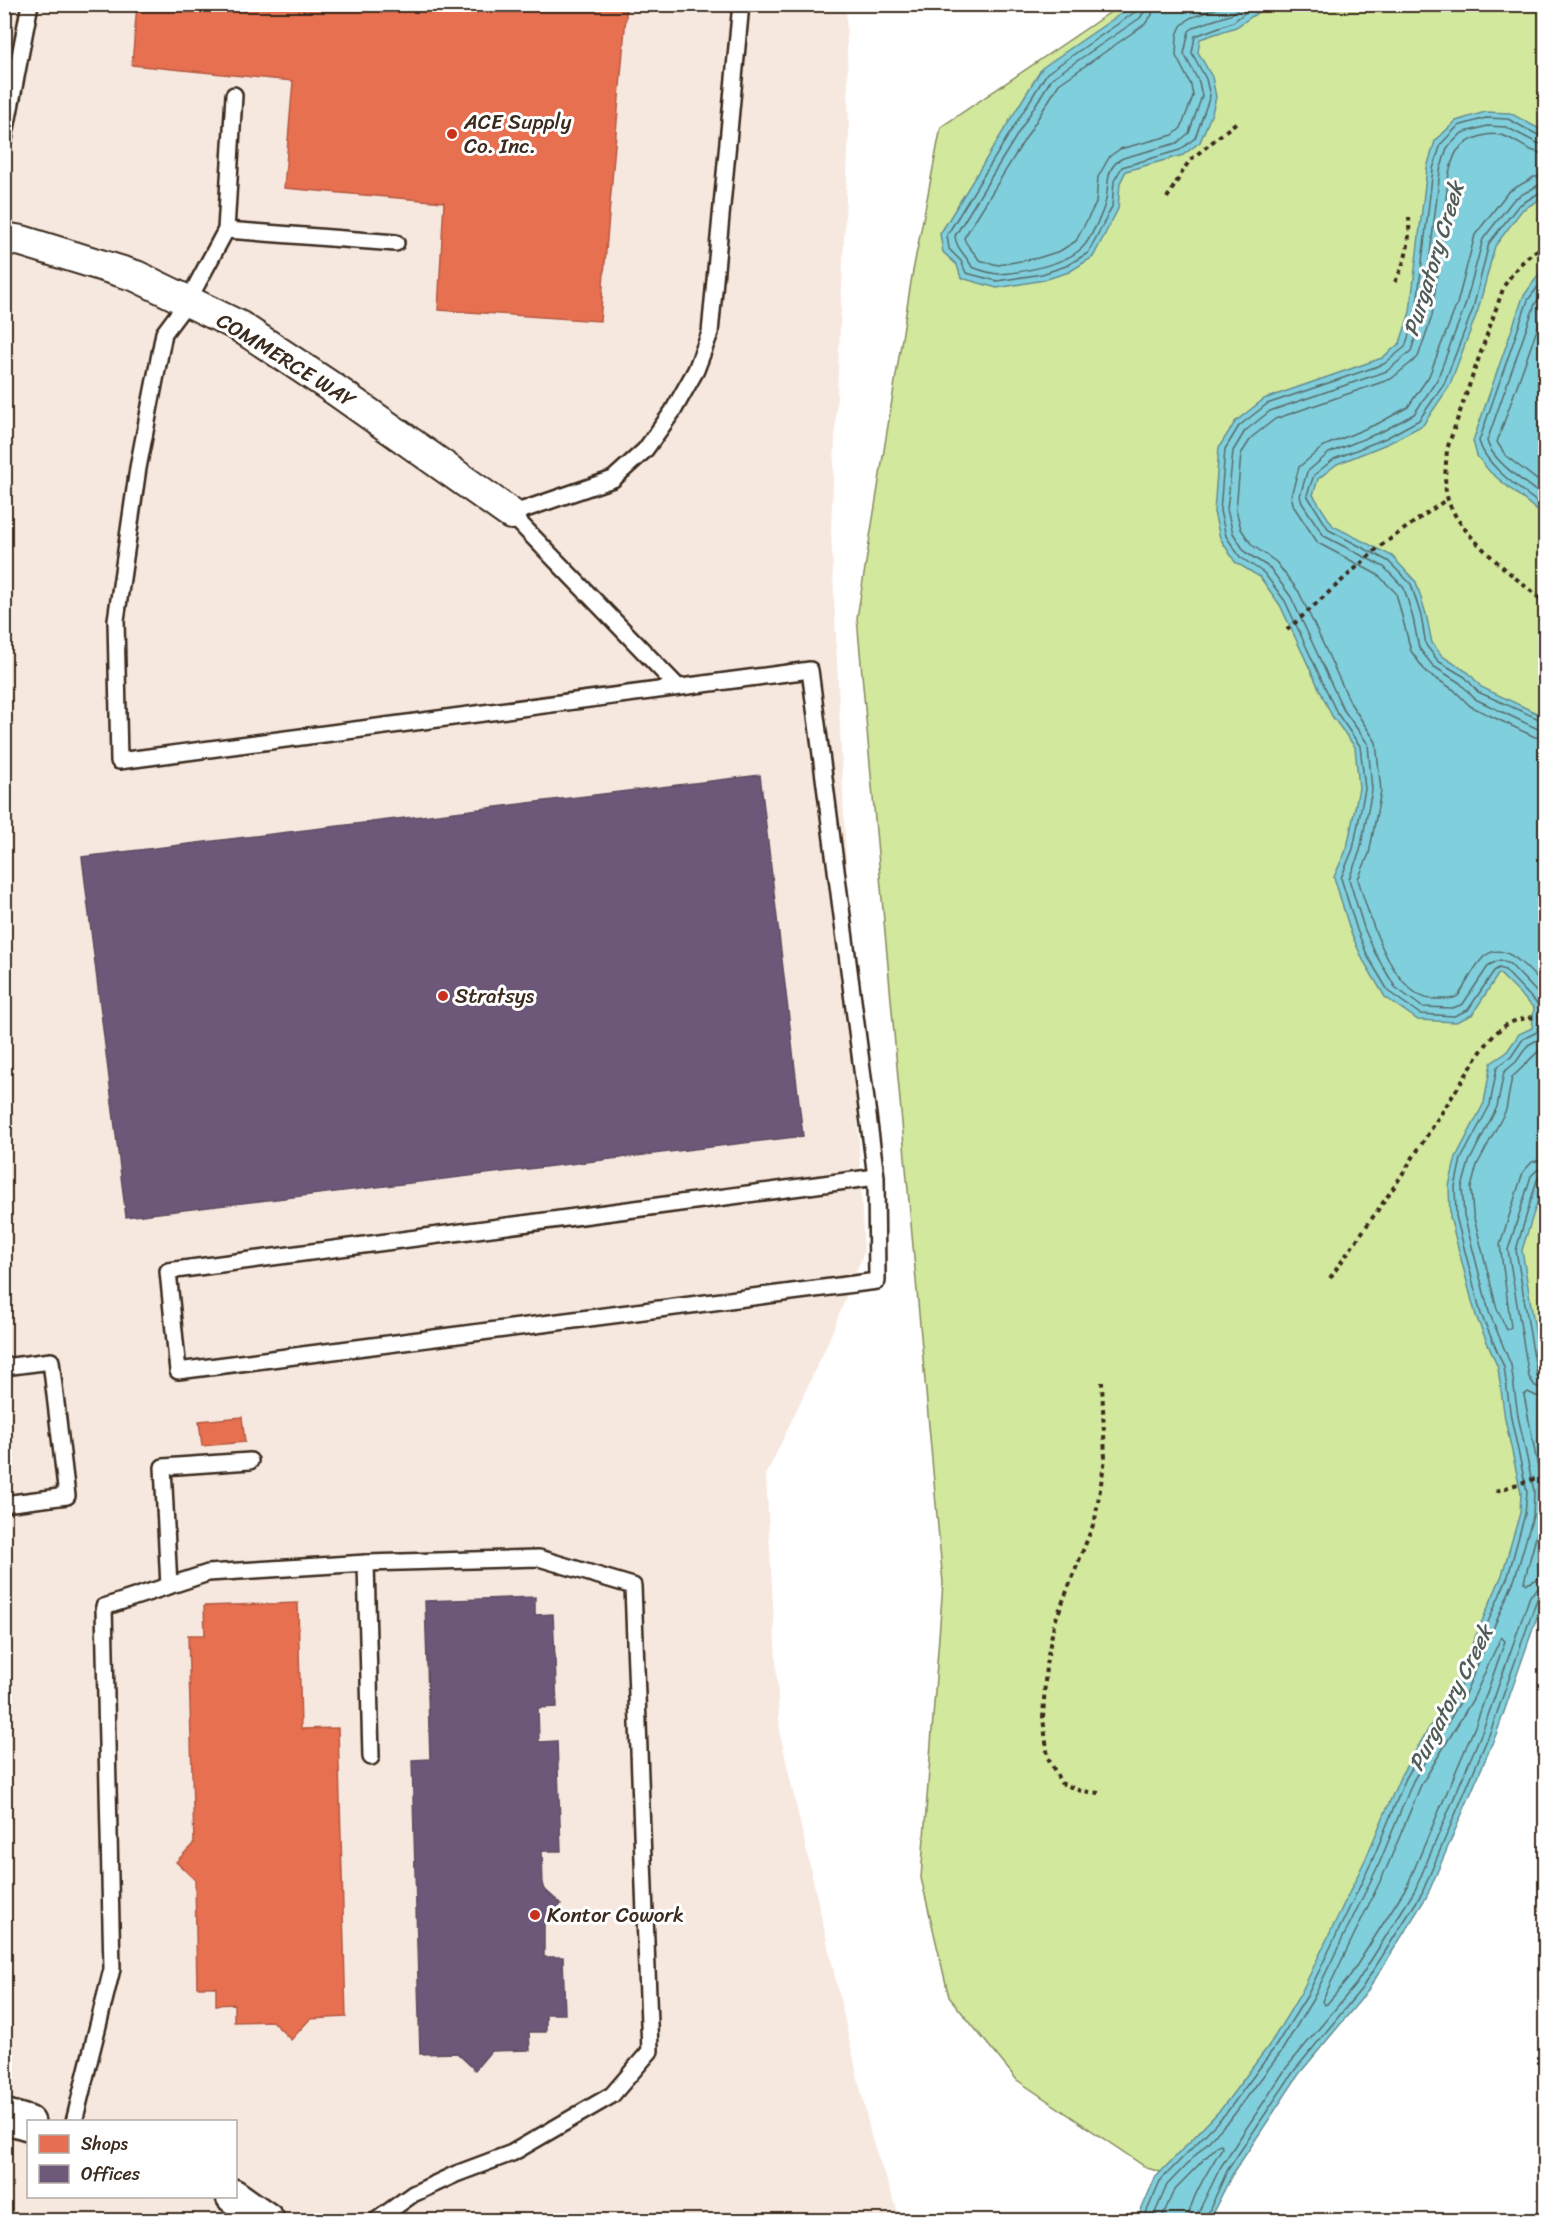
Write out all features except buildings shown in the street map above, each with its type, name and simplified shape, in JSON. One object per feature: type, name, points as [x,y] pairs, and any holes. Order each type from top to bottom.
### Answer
[{"type":"street","name":"COMMERCE WAY","points":[[4,238],[22,241],[136,276],[249,332],[511,514]]},
{"type":"street","points":[[4,2116],[27,2123]]},
{"type":"street","points":[[235,2198],[267,2220]]},
{"type":"lane","points":[[4,138],[30,4]]},
{"type":"lane","points":[[678,687],[511,514],[613,479],[645,450],[673,411],[696,370],[710,333],[741,4]]},
{"type":"lane","points":[[234,94],[226,230],[188,301],[164,333],[138,468],[116,620],[119,761],[810,670],[876,1177],[877,1281],[178,1371],[168,1271],[876,1177]]},
{"type":"lane","points":[[226,230],[396,243]]},
{"type":"lane","points":[[4,1367],[51,1361],[67,1496],[4,1504]]},
{"type":"lane","points":[[169,1586],[163,1467],[250,1461]]},
{"type":"lane","points":[[74,2120],[112,1969],[104,1607],[208,1574],[366,1563],[539,1558],[633,1586],[650,2050],[612,2095],[512,2153],[456,2174],[413,2194],[377,2220]]},
{"type":"lane","points":[[366,1563],[371,1757]]},
{"type":"path","points":[[1167,198],[1189,161],[1238,122]]},
{"type":"path","points":[[1395,282],[1406,259],[1410,237],[1409,217]]},
{"type":"path","points":[[1545,246],[1515,268],[1503,286],[1447,449],[1445,474],[1447,499],[1458,523],[1545,604]]},
{"type":"path","points":[[1287,630],[1379,547],[1447,499]]},
{"type":"path","points":[[1330,1278],[1394,1187],[1492,1036],[1498,1029],[1515,1020],[1545,1017]]},
{"type":"path","points":[[1099,1793],[1081,1791],[1061,1783],[1048,1758],[1043,1718],[1046,1665],[1054,1624],[1095,1520],[1105,1459],[1102,1382]]},
{"type":"path","points":[[1496,1491],[1545,1475]]},
{"type":"shaded area","points":[[5,5],[846,5],[849,131],[831,529],[864,1252],[827,1345],[766,1475],[780,1734],[872,2140],[901,2220],[5,2220]]},
{"type":"green space","points":[[1121,5],[1545,5],[1545,1585],[1203,2184],[1147,2168],[1017,2080],[949,1997],[921,1878],[943,1583],[857,618],[912,276],[941,127]]},
{"type":"water","points":[[1135,4],[1269,5],[1236,27],[1200,39],[1198,52],[1212,77],[1216,97],[1200,142],[1183,155],[1126,171],[1120,183],[1118,209],[1093,257],[1069,272],[1044,280],[997,288],[961,278],[957,265],[943,252],[940,234],[1042,68]]},
{"type":"water","name":"Purgatory Creek","points":[[1485,112],[1510,113],[1545,132],[1545,199],[1542,198],[1522,210],[1495,246],[1478,310],[1449,387],[1423,425],[1389,443],[1337,464],[1318,479],[1313,495],[1333,526],[1392,556],[1416,582],[1432,643],[1442,656],[1469,673],[1481,687],[1545,717],[1546,1174],[1522,1250],[1545,1391],[1545,1594],[1497,1732],[1427,1896],[1367,1992],[1299,2074],[1232,2175],[1209,2220],[1137,2220],[1155,2178],[1222,2108],[1270,2044],[1301,1993],[1366,1858],[1401,1775],[1453,1688],[1502,1575],[1520,1513],[1521,1493],[1505,1419],[1498,1368],[1476,1316],[1450,1217],[1449,1186],[1456,1157],[1484,1103],[1491,1063],[1506,1053],[1519,1034],[1532,1028],[1534,1008],[1499,973],[1472,1015],[1456,1022],[1418,1020],[1385,997],[1363,960],[1351,933],[1334,877],[1347,848],[1359,788],[1355,747],[1332,716],[1280,605],[1260,577],[1235,562],[1220,538],[1214,512],[1219,447],[1235,422],[1264,399],[1382,358],[1400,343],[1410,312],[1427,168],[1435,141],[1456,121]]},
{"type":"water","points":[[1545,269],[1545,517],[1490,472],[1477,456],[1473,441],[1523,297],[1541,271]]},
{"type":"place","name":"ACE Supply Co. Inc.","points":[[452,134]]},
{"type":"place","name":"Stratsys","points":[[443,996]]},
{"type":"place","name":"Kontor Cowork","points":[[535,1915]]}]
